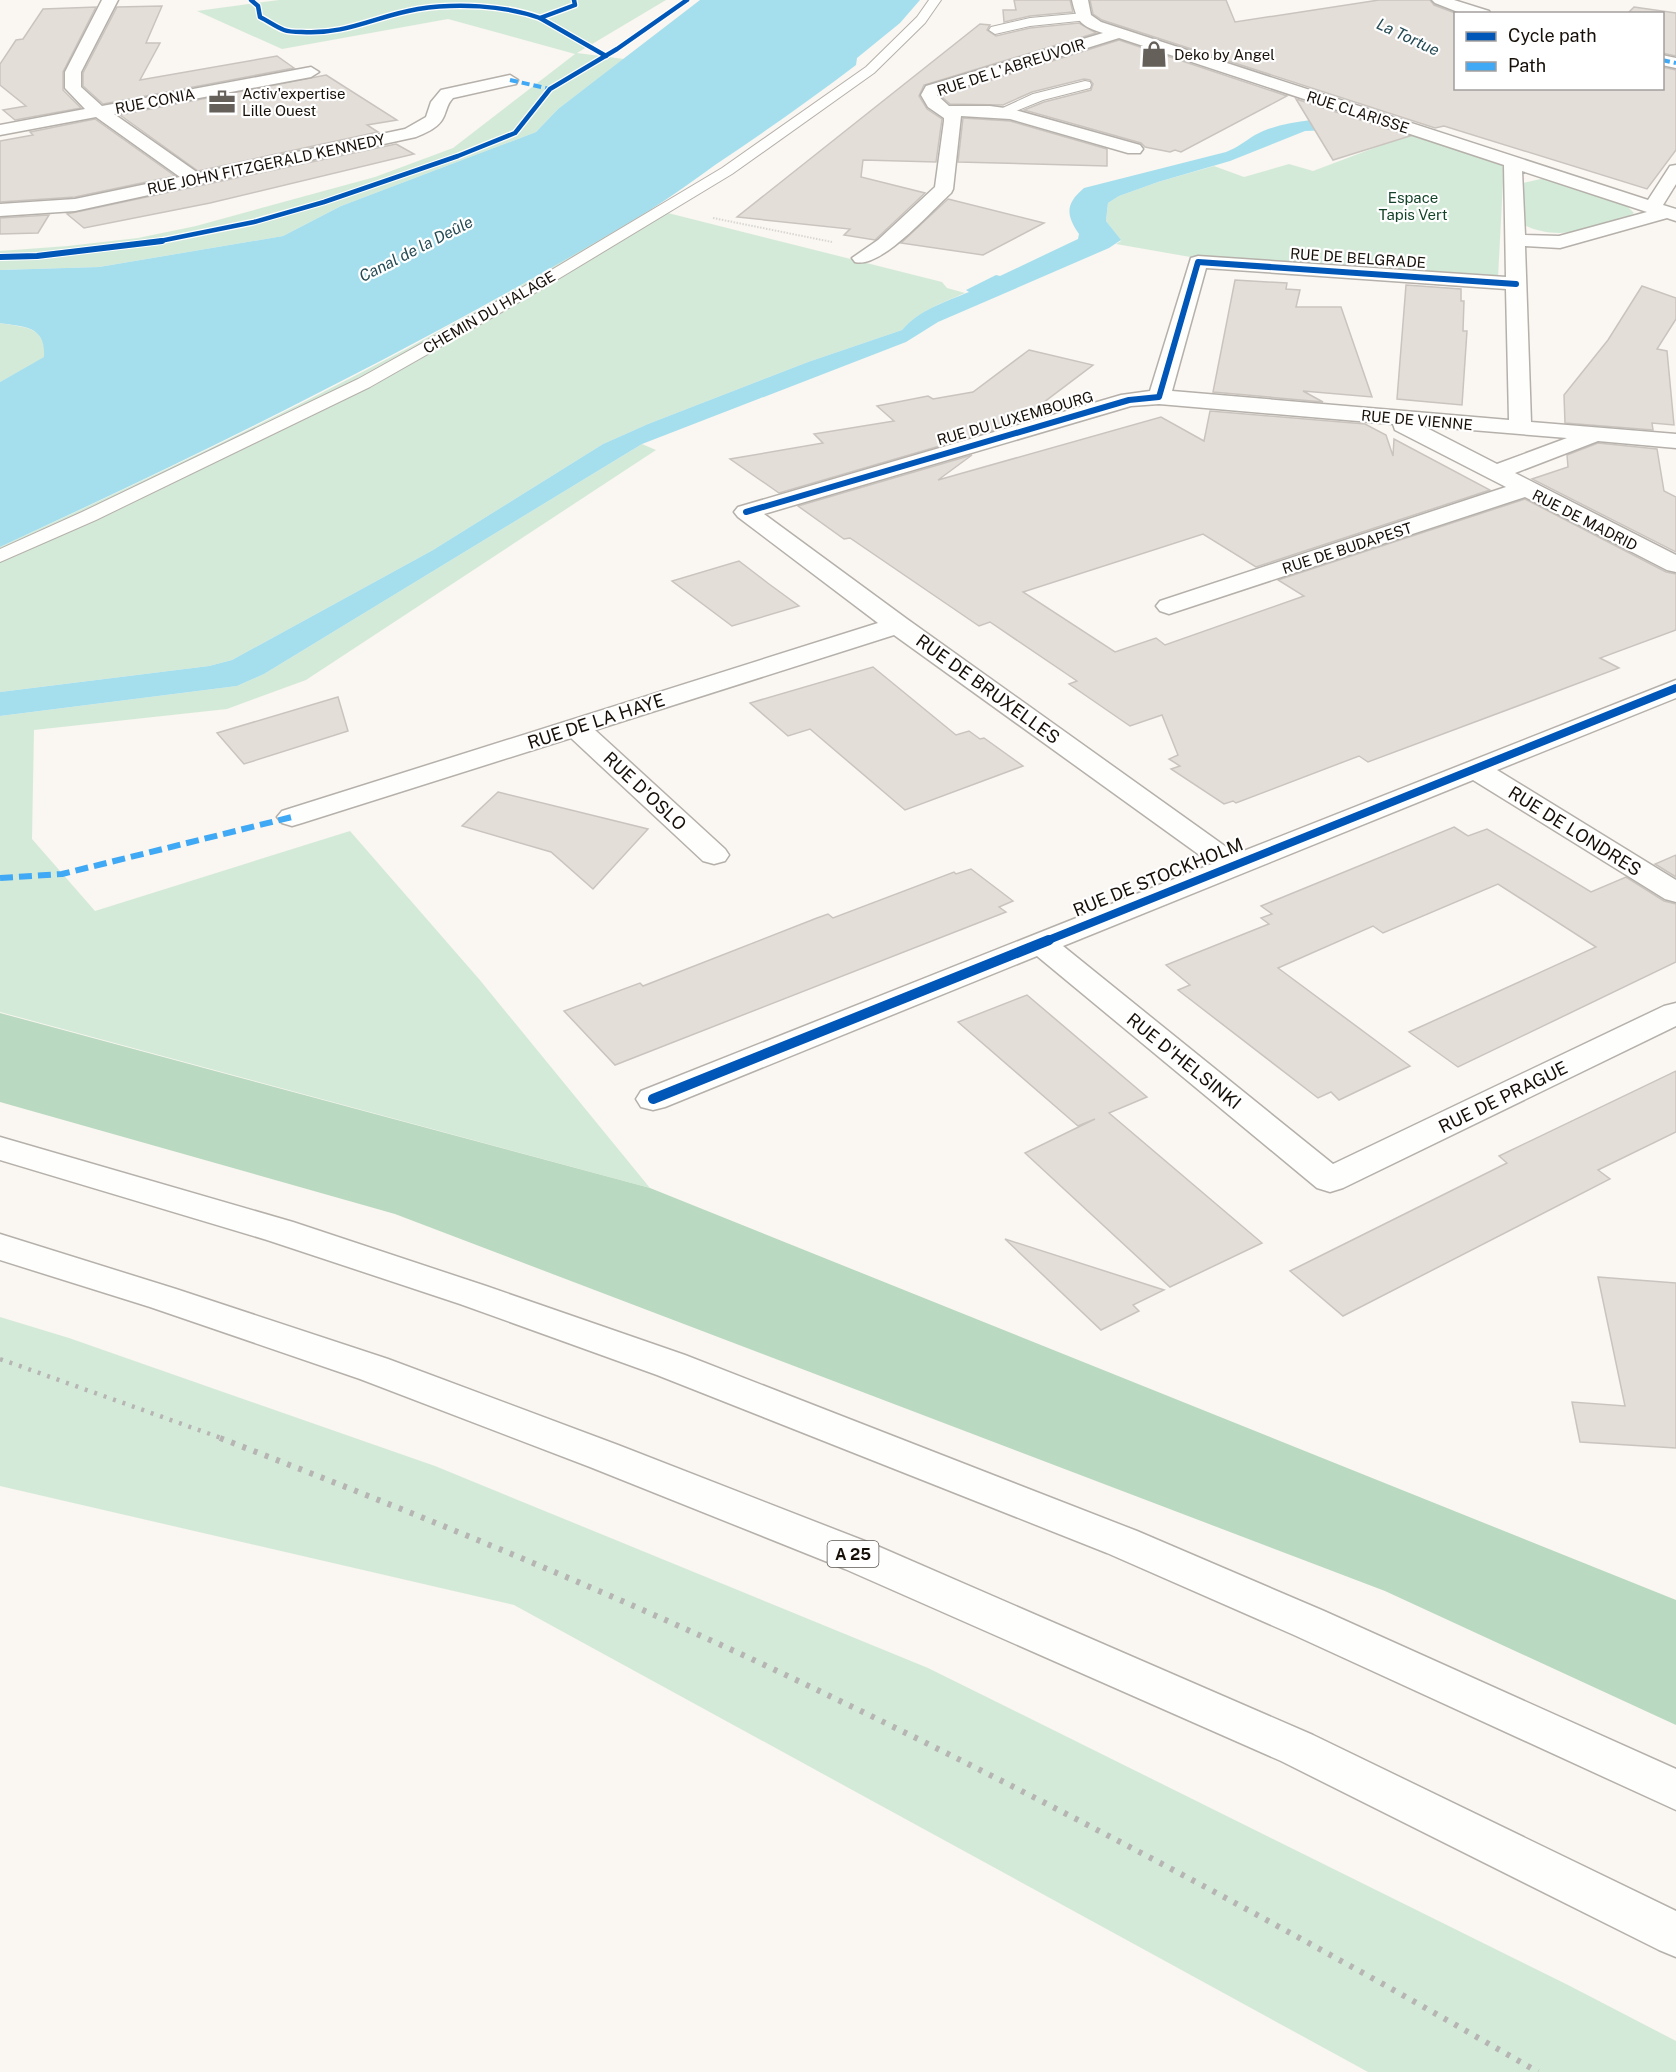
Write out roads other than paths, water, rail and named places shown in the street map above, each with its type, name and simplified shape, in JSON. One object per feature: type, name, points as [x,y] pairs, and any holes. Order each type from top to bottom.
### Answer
[{"type":"main road","points":[[110,0],[71,78],[73,88],[99,112],[193,178]]},
{"type":"main road","points":[[1440,0],[1476,12]]},
{"type":"main road","name":"RUE CLARISSE","points":[[1082,8],[1095,25],[1665,211]]},
{"type":"main road","name":"RUE DE L'ABREUVOIR","points":[[870,255],[944,189],[954,129],[952,116],[930,99],[929,95],[932,90],[1118,33]]},
{"type":"main road","name":"RUE CONIA","points":[[0,130],[311,72]]},
{"type":"main road","name":"RUE JOHN FITZGERALD KENNEDY","points":[[0,210],[75,205],[410,133],[429,125],[437,114],[442,97],[447,94],[510,80]]},
{"type":"main road","name":"RUE DE L'ABREUVOIR","points":[[947,111],[1001,112],[1134,149]]},
{"type":"main road","points":[[1513,163],[1520,429]]},
{"type":"main road","points":[[1515,240],[1560,242],[1665,211],[1676,170]]},
{"type":"main road","name":"RUE DE BELGRADE","points":[[1159,398],[1198,262],[1516,284]]},
{"type":"main road","name":"RUE DE VIENNE","points":[[1159,398],[1676,441]]},
{"type":"main road","name":"RUE DU LUXEMBOURG","points":[[746,512],[1129,400],[1159,398]]},
{"type":"main road","name":"RUE DE MADRID","points":[[1387,417],[1676,565]]},
{"type":"main road","name":"RUE DE MADRID","points":[[1495,473],[1600,435]]},
{"type":"main road","name":"RUE DE BUDAPEST","points":[[1169,606],[1525,489]]},
{"type":"main road","name":"RUE DE BRUXELLES","points":[[746,512],[898,625],[1210,847],[1231,865]]},
{"type":"main road","name":"RUE DE LA HAYE","points":[[292,817],[898,625]]},
{"type":"main road","name":"RUE DE STOCKHOLM","points":[[653,1099],[1676,688]]},
{"type":"main road","name":"RUE D'OSLO","points":[[576,727],[714,855]]},
{"type":"main road","name":"RUE DE LONDRES","points":[[1474,768],[1676,893]]},
{"type":"main road","name":"RUE D'HELSINKI","points":[[1039,942],[1330,1180]]},
{"type":"main road","name":"RUE DE PRAGUE","points":[[1330,1180],[1676,1013]]},
{"type":"main road","points":[[0,1148],[280,1231],[473,1294],[670,1365],[1133,1546],[1309,1623],[1676,1790]]},
{"type":"main road","name":"A 25","points":[[0,1247],[164,1298],[374,1369],[860,1557],[1297,1748],[1676,1935]]},
{"type":"lane","name":"CHEMIN DU HALAGE","points":[[0,556],[364,383],[529,290],[727,171],[870,70],[921,20],[935,0]]},
{"type":"lane","points":[[995,30],[1082,8]]},
{"type":"lane","points":[[1001,112],[1038,97],[1086,85]]},
{"type":"water","name":"Canal de la Deûle","points":[[700,0],[920,0],[900,23],[857,58],[856,65],[650,210],[491,301],[330,387],[166,469],[0,547],[0,382],[44,357],[44,347],[38,334],[32,330],[0,323],[0,270],[99,267],[283,236],[341,206],[536,132],[558,109]]},
{"type":"water","points":[[1369,118],[1378,122],[1378,128],[1305,131],[1230,161],[1119,196],[1108,203],[1106,221],[1121,240],[1109,248],[938,322],[906,342],[642,444],[264,674],[237,686],[0,716],[0,692],[209,666],[232,660],[433,550],[603,444],[648,424],[808,362],[902,330],[924,312],[969,292],[966,290],[1078,239],[1079,234],[1072,221],[1070,210],[1073,199],[1084,188],[1226,152],[1255,135],[1277,126],[1302,121]]},
{"type":"railway","points":[[0,1359],[224,1439]]},
{"type":"railway","points":[[220,1438],[507,1552],[720,1644],[790,1677],[980,1770],[1168,1867],[1538,2072]]},
{"type":"place","name":"Deko by Angel","points":[[1154,54]]},
{"type":"place","name":"Activ'expertise Lille Ouest","points":[[222,102]]},
{"type":"water label","name":"La Tortue","points":[[1408,37]]},
{"type":"park label","name":"Espace Tapis Vert","points":[[1413,206]]}]
